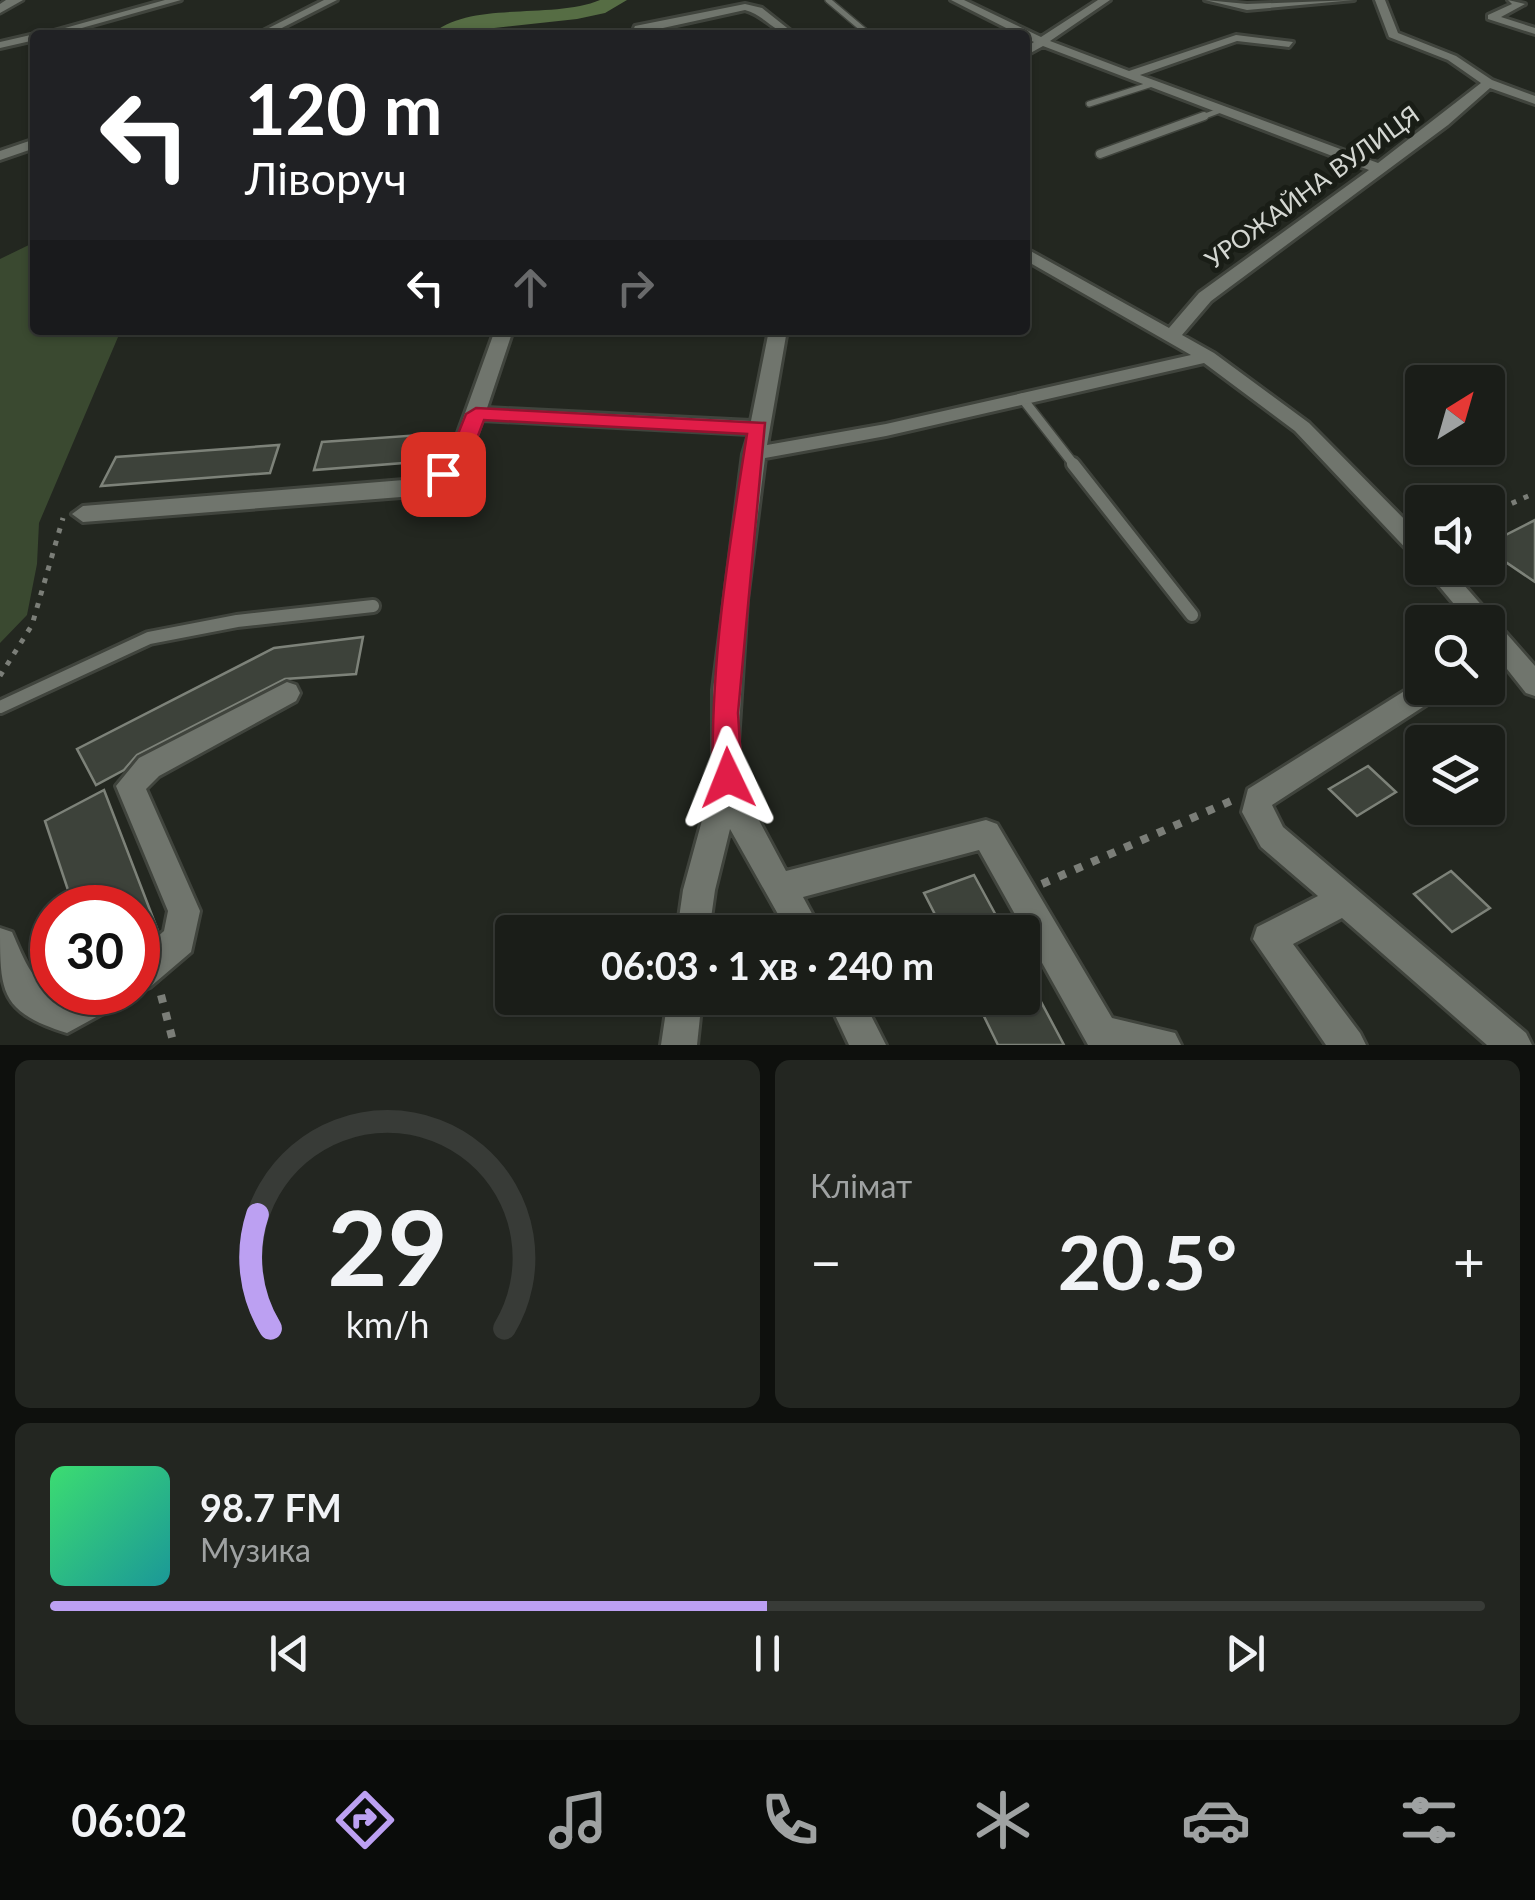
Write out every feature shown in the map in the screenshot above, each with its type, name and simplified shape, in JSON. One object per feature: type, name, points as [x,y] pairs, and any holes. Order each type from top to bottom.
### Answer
[{"type":"main road","points":[[0,9],[16,0]]},
{"type":"street","points":[[64,30],[176,0]]},
{"type":"street","points":[[270,30],[332,0]]},
{"type":"street","points":[[956,0],[1023,30]]},
{"type":"street","points":[[1030,50],[1105,0]]},
{"type":"street","points":[[1210,0],[1246,8],[1349,0]]},
{"type":"street","points":[[1380,0],[1392,34],[1452,58],[1488,84],[1535,100]]},
{"type":"street","points":[[1512,0],[1520,4],[1492,17],[1535,31]]},
{"type":"street","points":[[638,30],[656,22],[744,7],[758,10],[784,30]]},
{"type":"street","points":[[1030,33],[1053,47],[1375,168]]},
{"type":"street","points":[[1129,75],[1236,38],[1289,44]]},
{"type":"street","points":[[0,45],[30,39]]},
{"type":"street","name":"УРОЖАЙНА ВУЛИЦЯ","points":[[1171,337],[1205,297],[1307,224],[1375,168],[1443,122],[1488,84]]},
{"type":"street","points":[[0,156],[30,145]]},
{"type":"street","points":[[1030,256],[1207,357],[1302,427],[1405,534]]},
{"type":"street","points":[[83,514],[401,490],[443,474],[459,459],[502,335]]},
{"type":"street","points":[[777,335],[753,454],[725,713],[728,778],[744,823],[796,915]]},
{"type":"street","points":[[753,454],[1207,357]]},
{"type":"street","points":[[476,414],[758,428]]},
{"type":"street","points":[[1449,585],[1465,605]]},
{"type":"street","points":[[1505,652],[1535,685]]},
{"type":"street","points":[[160,957],[179,940],[184,911],[130,786],[149,767],[287,693]]},
{"type":"street","points":[[1405,705],[1258,798],[1257,812],[1272,837],[1512,1044]]},
{"type":"street","points":[[695,915],[728,778]]},
{"type":"street","points":[[780,888],[986,834],[1101,1032],[1163,1045]]},
{"type":"street","points":[[1343,900],[1269,939],[1348,1045]]},
{"type":"street","points":[[0,944],[22,992],[30,999]]},
{"type":"street","points":[[678,1045],[682,1015]]},
{"type":"street","points":[[853,1015],[868,1045]]},
{"type":"lane","points":[[828,0],[864,30]]},
{"type":"lane","points":[[1089,104],[1152,84]]},
{"type":"lane","points":[[1100,154],[1221,110]]},
{"type":"lane","points":[[1022,398],[1192,615]]},
{"type":"lane","points":[[0,707],[149,638],[237,620],[372,606]]},
{"type":"path","points":[[1505,507],[1535,494]]},
{"type":"path","points":[[0,676],[9,669],[34,614],[62,518],[83,514]]},
{"type":"path","points":[[1020,893],[1138,846],[1245,795],[1258,798]]},
{"type":"path","points":[[160,1009],[174,1045]]},
{"type":"green space","points":[[30,244],[30,335],[119,335],[39,523],[37,564],[27,615],[0,643],[0,259]]},
{"type":"building","points":[[420,435],[416,462],[314,470],[322,442]]},
{"type":"building","points":[[279,445],[270,473],[101,486],[116,457]]},
{"type":"building","points":[[1535,520],[1535,582],[1505,562],[1505,535]]},
{"type":"building","points":[[363,637],[356,674],[285,679],[137,755],[124,770],[96,785],[77,749],[274,648]]},
{"type":"building","points":[[1368,766],[1396,792],[1357,816],[1329,789]]},
{"type":"building","points":[[104,790],[140,885],[66,885],[45,821]]},
{"type":"building","points":[[1451,871],[1490,908],[1452,932],[1414,894]]},
{"type":"building","points":[[974,875],[996,915],[935,915],[924,893]]},
{"type":"building","points":[[1040,1000],[1064,1045],[998,1045],[983,1015],[1040,1015]]},
{"type":"waterway","points":[[453,30],[484,20],[577,13],[617,0]]},
{"type":"route","points":[[443,474],[459,459],[476,414],[758,428],[738,568],[725,713],[728,778]]}]
